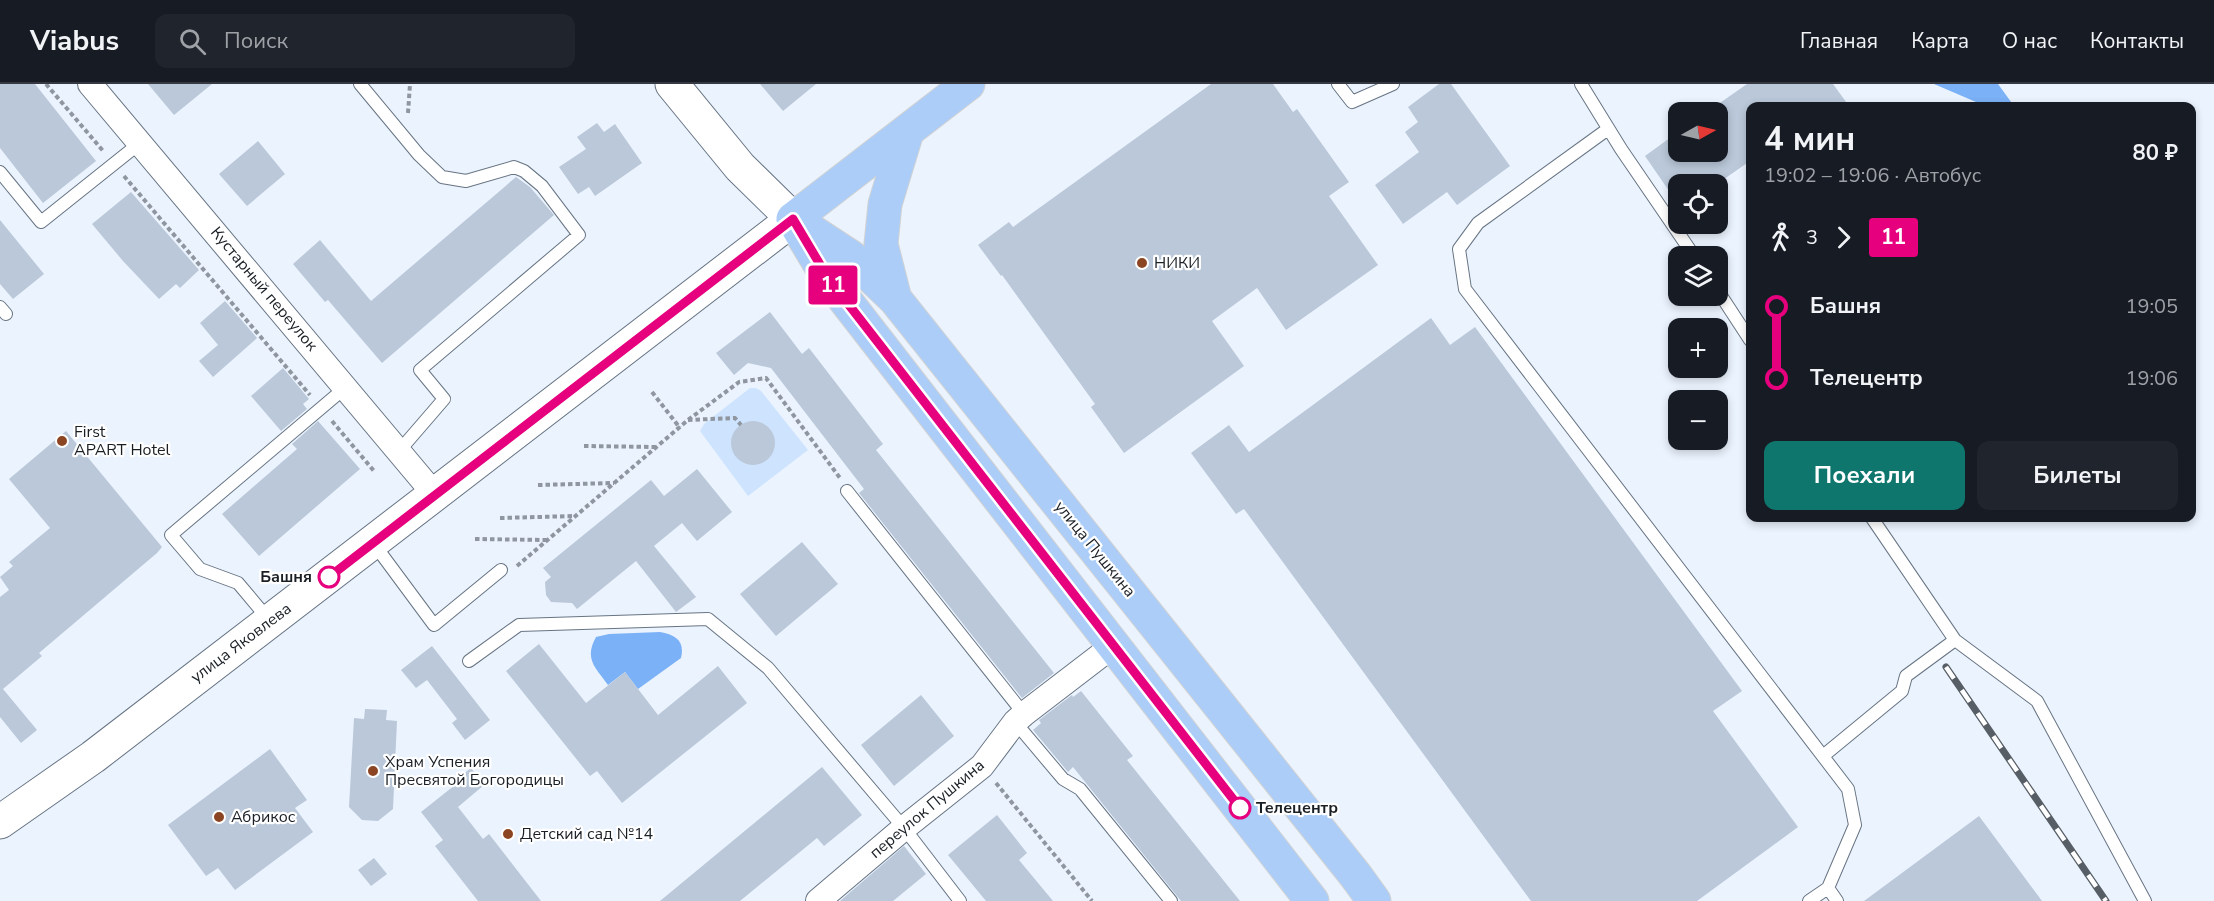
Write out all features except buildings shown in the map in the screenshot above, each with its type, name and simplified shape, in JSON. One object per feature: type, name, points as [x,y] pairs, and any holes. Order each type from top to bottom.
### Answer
[{"type":"main road","name":"улица Пушкина","points":[[672,84],[740,167],[793,219],[851,257],[895,299],[1349,866],[1374,901]]},
{"type":"main road","points":[[793,219],[968,84]]},
{"type":"main road","points":[[895,299],[881,244],[885,204],[907,132]]},
{"type":"main road","name":"улица Пушкина","points":[[793,219],[828,278],[1312,901]]},
{"type":"main road","name":"улица Яковлева","points":[[0,822],[93,757],[793,219]]},
{"type":"street","name":"Кустарный переулок","points":[[90,84],[436,495]]},
{"type":"street","name":"переулок Пушкина","points":[[818,901],[982,766],[1020,718],[1114,645]]},
{"type":"lane","points":[[360,84],[419,155],[442,177],[466,181],[514,167],[524,171],[542,186],[579,235],[420,370],[444,399],[400,450]]},
{"type":"lane","points":[[1338,84],[1352,102],[1393,84]]},
{"type":"lane","points":[[1581,84],[1608,129],[1687,246]]},
{"type":"lane","points":[[1608,129],[1478,223],[1459,249],[1466,289],[1848,789],[1855,825],[1828,888],[1809,901]]},
{"type":"lane","points":[[0,172],[40,222],[140,143]]},
{"type":"lane","points":[[1728,306],[1746,334]]},
{"type":"lane","points":[[270,622],[238,583],[200,569],[171,535],[346,387]]},
{"type":"lane","points":[[847,491],[1020,718],[1063,779],[1080,789],[1171,901]]},
{"type":"lane","points":[[1875,522],[1955,640],[2037,701],[2145,901]]},
{"type":"lane","points":[[373,543],[434,625],[501,570]]},
{"type":"lane","points":[[469,661],[519,625],[708,619],[768,668],[904,828],[960,901]]},
{"type":"lane","points":[[1823,756],[1902,691],[1906,676],[1955,640]]},
{"type":"lane","points":[[1828,888],[1837,901]]},
{"type":"path","points":[[46,84],[374,471]]},
{"type":"path","points":[[501,570],[510,572],[688,420],[739,382],[766,378],[836,470],[847,491]]},
{"type":"path","points":[[652,392],[680,428]]},
{"type":"path","points":[[688,420],[735,418],[741,425]]},
{"type":"path","points":[[585,446],[657,447]]},
{"type":"path","points":[[538,485],[614,483]]},
{"type":"path","points":[[500,518],[576,516]]},
{"type":"path","points":[[475,539],[548,540]]},
{"type":"path","points":[[982,766],[1092,901]]},
{"type":"shaded area","points":[[1934,84],[1998,84],[2011,102],[1976,102]]},
{"type":"shaded area","points":[[750,388],[761,391],[808,450],[748,496],[700,431],[704,424]]},
{"type":"shaded area","points":[[660,632],[678,640],[682,647],[681,658],[638,689],[625,672],[608,685],[595,668],[591,651],[596,637],[609,634]]},
{"type":"railway","points":[[1946,667],[2106,901]]},
{"type":"bus line","name":"11","points":[[329,577],[793,219],[828,278],[1240,808]]},
{"type":"place","name":"НИКИ","points":[[1142,263]]},
{"type":"place","name":"First APART Hotel","points":[[62,441]]},
{"type":"place","name":"Башня","points":[[329,577]]},
{"type":"place","name":"Храм Успения Пресвятой Богородицы","points":[[373,771]]},
{"type":"place","name":"Телецентр","points":[[1240,808]]},
{"type":"place","name":"Абрикос","points":[[219,817]]},
{"type":"place","name":"Детский сад №14","points":[[508,834]]}]
